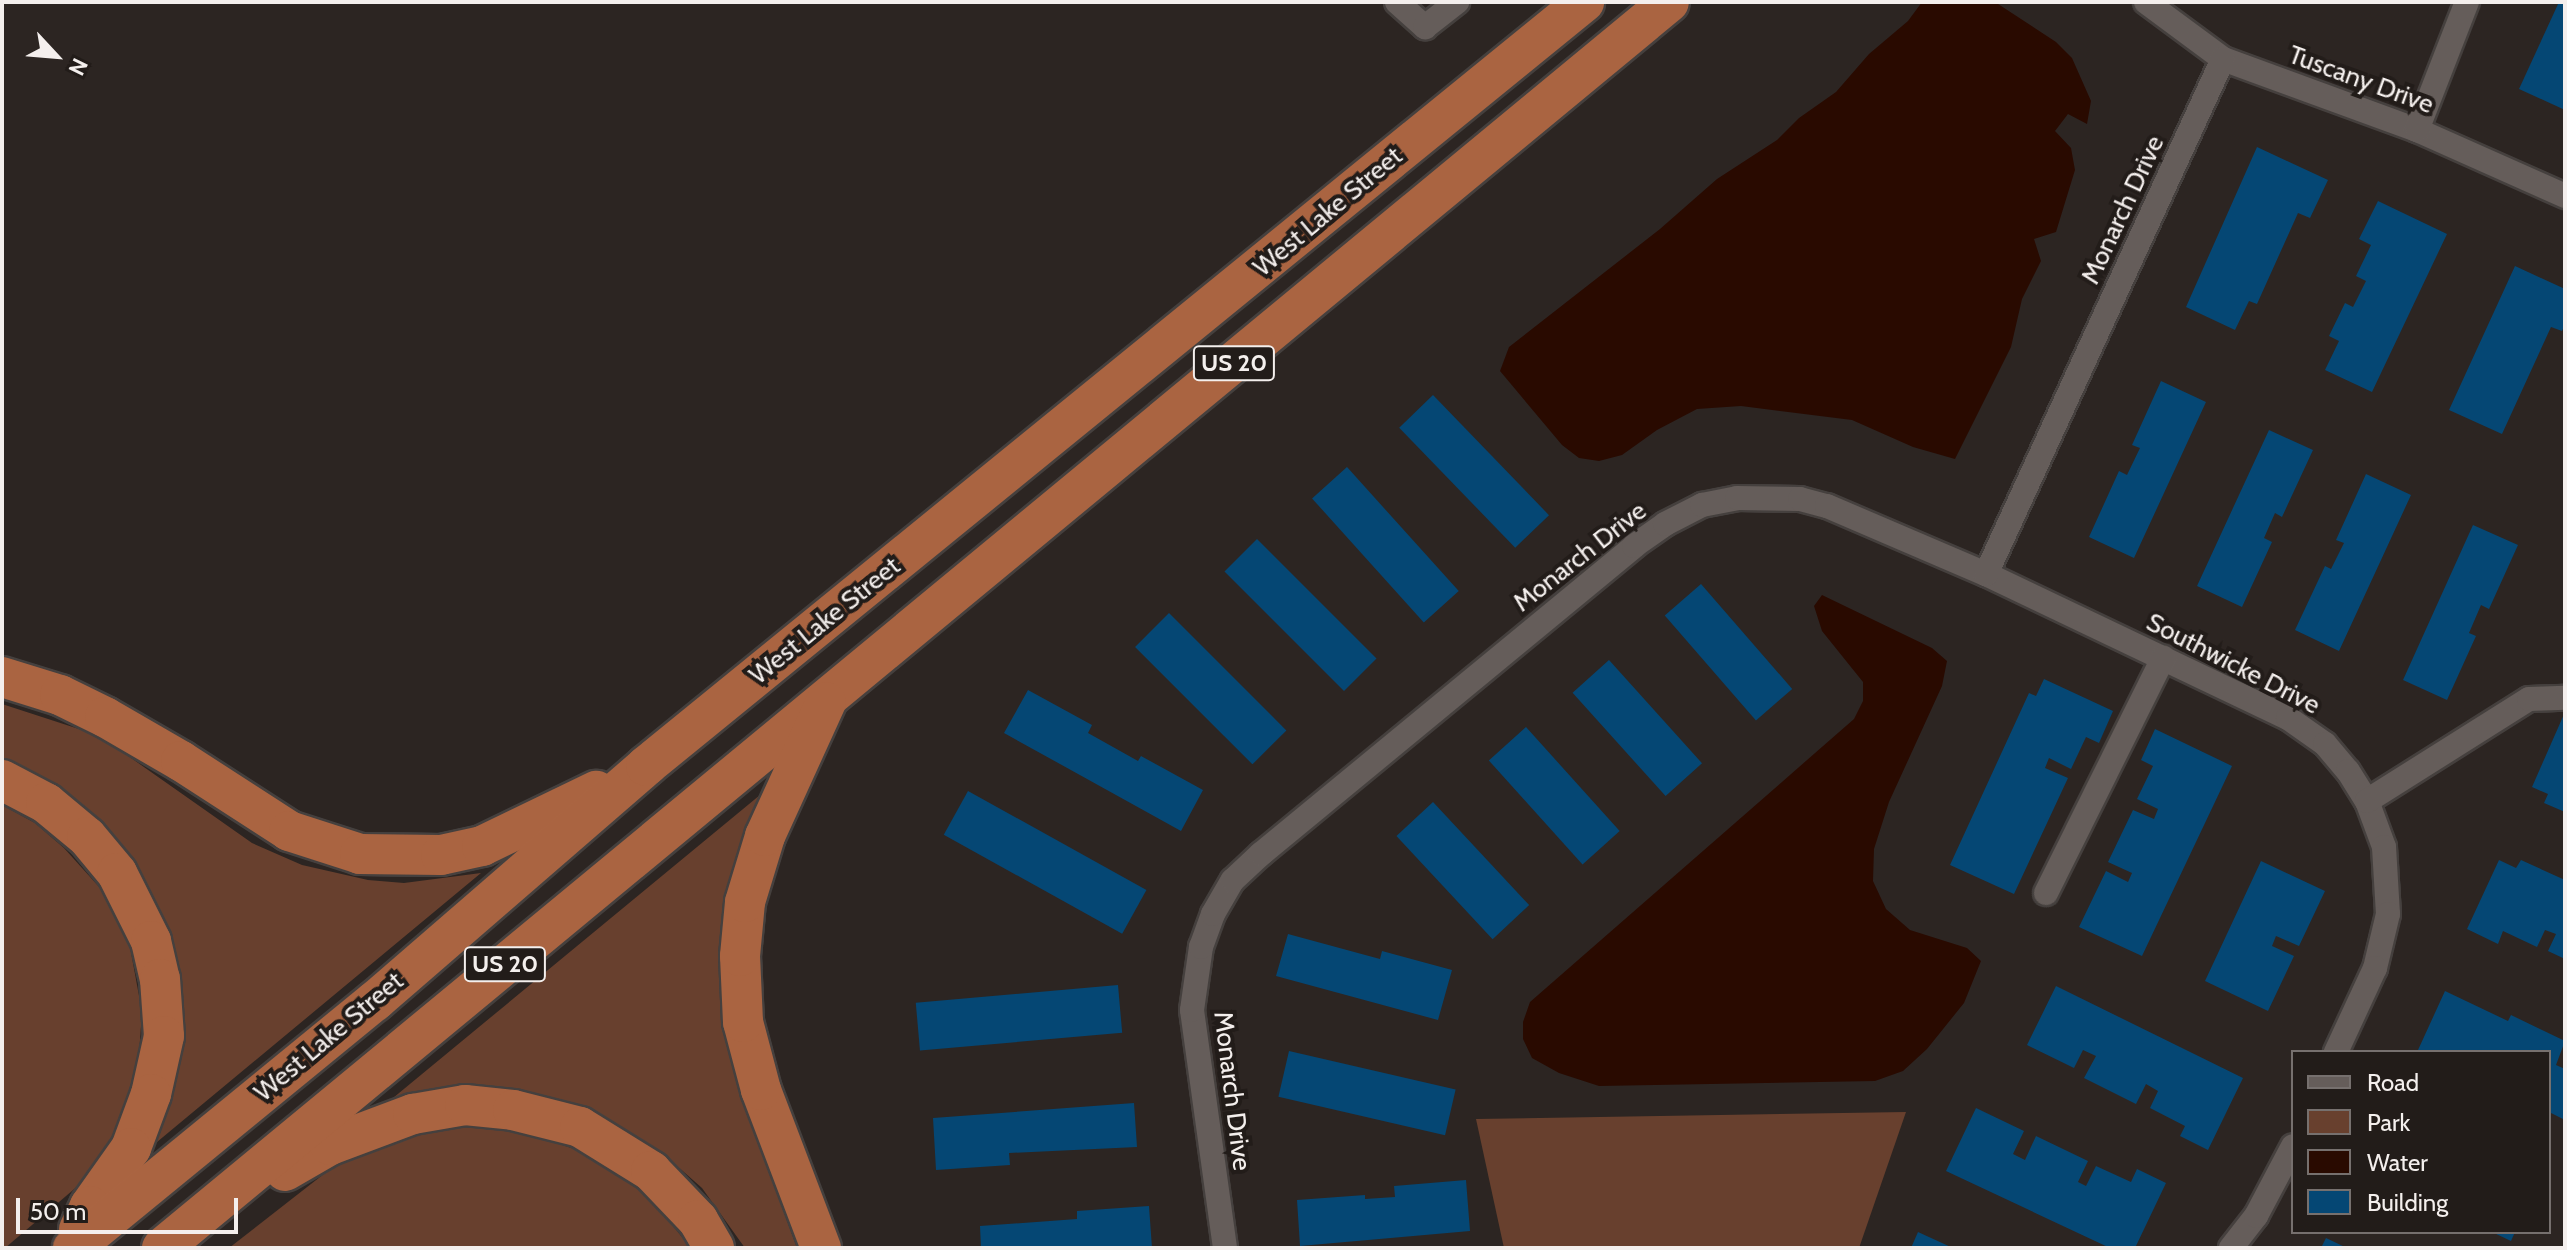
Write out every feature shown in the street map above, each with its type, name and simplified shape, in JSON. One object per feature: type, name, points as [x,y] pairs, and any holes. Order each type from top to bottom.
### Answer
[{"type":"highway","name":"West Lake Street","points":[[72,1248],[375,1001],[646,766],[1584,2]]},
{"type":"highway","name":"US 20","points":[[172,1240],[1669,2]]},
{"type":"highway","points":[[2,677],[60,695],[105,717],[181,761],[289,831],[360,854],[441,855],[482,846],[646,766]]},
{"type":"highway","points":[[821,1248],[761,1090],[743,1022],[740,956],[745,902],[765,836],[828,697]]},
{"type":"highway","points":[[2,780],[46,803],[87,837],[117,873],[151,941],[160,979],[164,1036],[151,1094],[131,1148],[90,1206],[72,1248]]},
{"type":"highway","points":[[172,1240],[330,1145],[413,1114],[465,1105],[513,1110],[580,1127],[651,1171],[698,1220],[714,1248]]},
{"type":"street","points":[[1397,2],[1425,27],[1457,2]]},
{"type":"street","name":"Tuscany Drive","points":[[2146,2],[2223,59],[2417,130],[2565,196]]},
{"type":"street","points":[[2417,130],[2467,2]]},
{"type":"street","name":"Monarch Drive","points":[[1225,1248],[1194,1037],[1194,982],[1213,914],[1233,880],[1634,546],[1665,524],[1702,505],[1737,498],[1800,499],[1827,506],[1986,574],[2223,59]]},
{"type":"street","name":"Southwicke Drive","points":[[1986,574],[2288,718],[2325,744],[2367,801],[2384,847],[2388,914],[2375,968],[2337,1050]]},
{"type":"street","points":[[2046,893],[2163,658]]},
{"type":"street","points":[[2367,801],[2529,699],[2565,698]]},
{"type":"street","points":[[2231,1248],[2256,1216],[2291,1150]]},
{"type":"green space","points":[[2,704],[85,731],[124,753],[252,843],[302,865],[368,880],[404,883],[481,873],[151,1147],[174,962],[2,760]]},
{"type":"green space","points":[[760,795],[731,877],[720,988],[727,1040],[742,1097],[797,1248],[745,1248],[702,1188],[677,1166],[625,1130],[573,1106],[521,1092],[393,1098]]},
{"type":"green space","points":[[2,805],[35,823],[64,848],[101,889],[130,947],[142,1012],[139,1054],[131,1089],[120,1122],[102,1155],[86,1179],[5,1248],[2,1248]]},
{"type":"green space","points":[[1906,1112],[1859,1248],[1504,1248],[1476,1119]]},
{"type":"green space","points":[[462,1127],[515,1129],[589,1154],[650,1198],[691,1248],[229,1248],[343,1159],[405,1134]]},
{"type":"water","points":[[1922,2],[1995,2],[2056,42],[2072,58],[2091,101],[2087,124],[2068,114],[2055,131],[2071,148],[2075,170],[2056,232],[2034,239],[2041,261],[2022,299],[2011,347],[1955,459],[1913,447],[1852,420],[1741,406],[1697,409],[1657,430],[1622,455],[1599,461],[1579,458],[1562,445],[1500,371],[1509,347],[1660,229],[1717,179],[1777,140],[1799,118],[1836,92],[1869,54],[1908,21]]},
{"type":"water","points":[[1822,595],[1932,648],[1947,661],[1942,686],[1889,802],[1874,849],[1873,881],[1886,909],[1910,930],[1967,948],[1981,961],[1964,1003],[1927,1049],[1903,1071],[1875,1081],[1599,1086],[1559,1073],[1532,1058],[1523,1039],[1523,1022],[1530,1002],[1854,719],[1863,701],[1863,682],[1822,631],[1814,606]]},
{"type":"building","points":[[2559,2],[2565,2],[2565,110],[2519,89]]},
{"type":"building","points":[[2257,147],[2328,180],[2310,218],[2298,213],[2257,304],[2249,301],[2235,330],[2186,307]]},
{"type":"building","points":[[2378,201],[2447,234],[2372,392],[2325,370],[2339,341],[2329,336],[2345,303],[2353,307],[2366,281],[2356,276],[2371,245],[2359,239]]},
{"type":"building","points":[[2515,266],[2565,289],[2565,324],[2562,331],[2551,327],[2502,434],[2449,410]]},
{"type":"building","points":[[2161,381],[2206,402],[2134,558],[2089,537],[2119,471],[2127,475],[2140,448],[2132,445]]},
{"type":"building","points":[[1433,395],[1549,515],[1515,548],[1399,428]]},
{"type":"building","points":[[2269,430],[2313,450],[2282,517],[2275,513],[2264,538],[2272,542],[2242,607],[2197,586]]},
{"type":"building","points":[[1347,467],[1459,591],[1424,623],[1312,498]]},
{"type":"building","points":[[2366,474],[2411,495],[2339,651],[2295,630],[2325,566],[2331,569],[2344,543],[2336,540]]},
{"type":"building","points":[[2473,525],[2518,545],[2489,609],[2481,605],[2469,633],[2476,636],[2447,700],[2403,680]]},
{"type":"building","points":[[1257,539],[1377,659],[1344,691],[1224,572]]},
{"type":"building","points":[[1701,584],[1792,689],[1756,720],[1665,615]]},
{"type":"building","points":[[1169,613],[1286,730],[1252,764],[1135,647]]},
{"type":"building","points":[[1609,660],[1702,763],[1666,796],[1573,693]]},
{"type":"building","points":[[2044,679],[2113,711],[2099,743],[2086,737],[2071,769],[2049,758],[2045,768],[2068,778],[2014,894],[1950,865],[2029,693],[2036,696]]},
{"type":"building","points":[[1028,690],[1092,725],[1088,733],[1138,761],[1141,756],[1203,790],[1181,831],[1004,733]]},
{"type":"building","points":[[2565,712],[2565,812],[2544,803],[2548,794],[2532,787]]},
{"type":"building","points":[[1526,727],[1620,831],[1583,864],[1489,760]]},
{"type":"building","points":[[2155,729],[2232,766],[2142,956],[2079,927],[2106,871],[2128,882],[2132,873],[2108,862],[2133,810],[2154,819],[2158,809],[2137,799],[2153,766],[2141,760]]},
{"type":"building","points":[[968,791],[1146,890],[1122,934],[944,835]]},
{"type":"building","points":[[1433,802],[1529,905],[1493,939],[1396,836]]},
{"type":"building","points":[[2499,860],[2516,868],[2521,860],[2565,880],[2565,959],[2548,951],[2556,934],[2545,930],[2537,947],[2503,931],[2498,944],[2467,929]]},
{"type":"building","points":[[2261,861],[2325,891],[2299,946],[2276,936],[2272,946],[2294,956],[2268,1011],[2205,981]]},
{"type":"building","points":[[1288,934],[1380,959],[1382,951],[1452,970],[1438,1020],[1276,976]]},
{"type":"building","points":[[1118,985],[1122,1033],[920,1051],[916,1003]]},
{"type":"building","points":[[2056,986],[2243,1078],[2208,1150],[2180,1136],[2185,1126],[2150,1108],[2158,1091],[2146,1084],[2136,1104],[2084,1078],[2096,1056],[2083,1050],[2074,1068],[2027,1045]]},
{"type":"building","points":[[2445,991],[2508,1021],[2511,1015],[2565,1041],[2556,1065],[2565,1069],[2565,1120],[2551,1113],[2551,1050],[2418,1050]]},
{"type":"building","points":[[1289,1051],[1456,1089],[1445,1135],[1278,1097]]},
{"type":"building","points":[[1134,1103],[1137,1147],[1009,1153],[1010,1165],[936,1170],[933,1118]]},
{"type":"building","points":[[1976,1108],[2024,1131],[2013,1154],[2025,1160],[2036,1136],[2088,1161],[2078,1182],[2086,1186],[2096,1166],[2131,1182],[2137,1169],[2166,1183],[2135,1248],[2110,1248],[1946,1171]]},
{"type":"building","points":[[1466,1180],[1470,1231],[1300,1246],[1297,1200],[1365,1195],[1365,1199],[1395,1197],[1394,1186]]},
{"type":"building","points":[[1149,1206],[1152,1248],[981,1248],[980,1226],[1077,1219],[1077,1211]]},
{"type":"building","points":[[1918,1232],[1953,1248],[1911,1248]]},
{"type":"building","points":[[2496,1234],[2514,1234],[2511,1241]]},
{"type":"building","points":[[2326,1238],[2347,1248],[2321,1248]]}]
